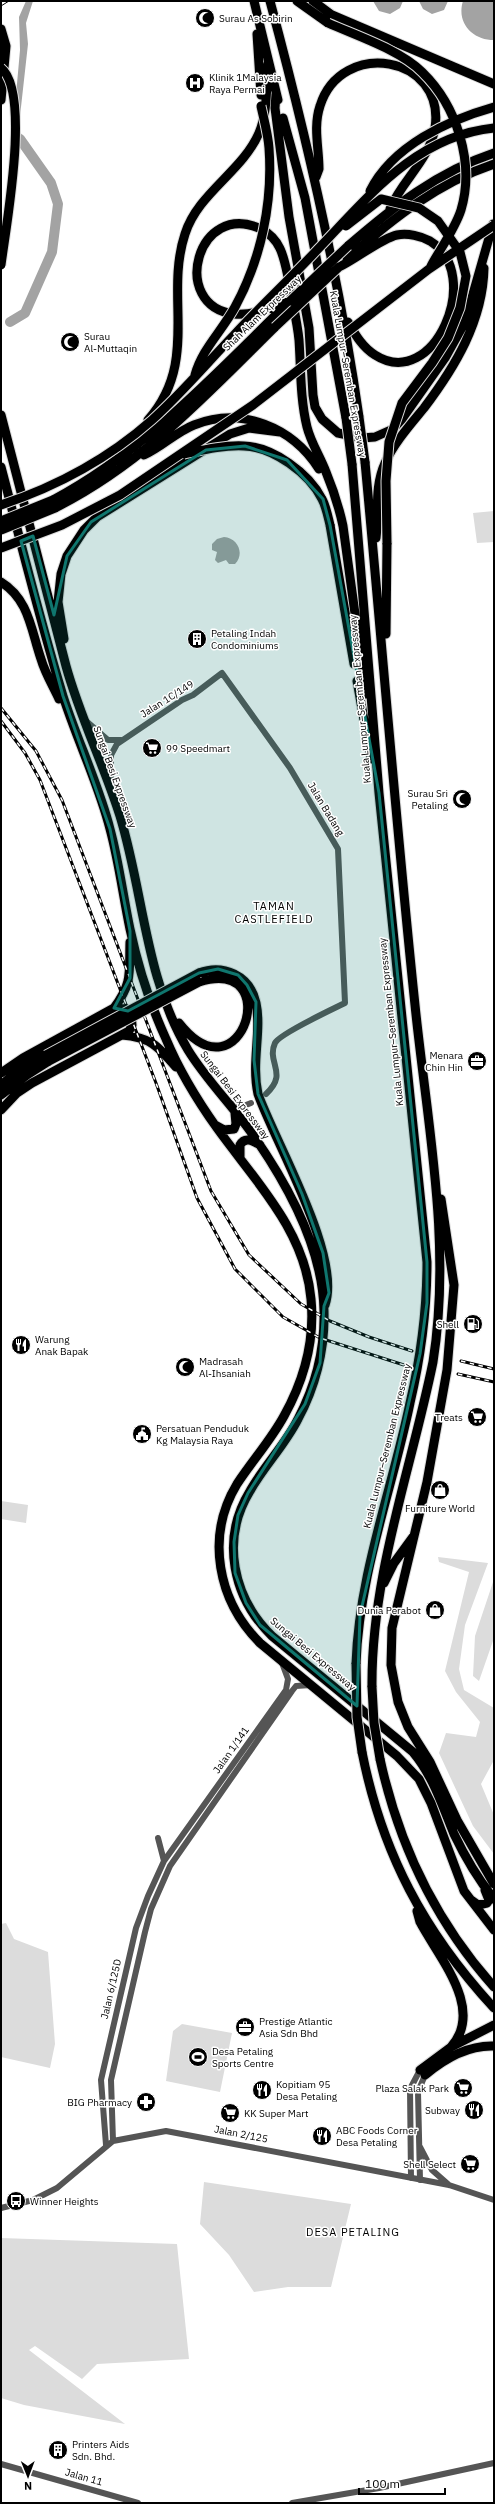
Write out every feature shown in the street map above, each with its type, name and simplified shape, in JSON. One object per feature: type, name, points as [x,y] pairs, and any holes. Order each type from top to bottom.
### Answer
[{"type":"highway","name":"Kuala Lumpur–Seremban Expressway","points":[[270,1],[316,179],[344,316],[359,417],[373,551],[414,998],[432,1154],[441,1274],[438,1333],[425,1403],[379,1594],[372,1648],[374,1723],[380,1759],[397,1825],[426,1892],[454,1937],[494,1987]]},
{"type":"highway","points":[[297,1],[328,23],[400,56],[422,71],[448,105],[456,125],[466,170],[461,210],[429,269]]},
{"type":"highway","points":[[313,1],[332,15],[494,84]]},
{"type":"highway","name":"Kuala Lumpur–Seremban Expressway","points":[[255,3],[268,64],[305,198],[346,418],[352,464],[379,793],[424,1217],[427,1303],[420,1354],[410,1404],[371,1559],[360,1615],[356,1664],[357,1717],[362,1752],[370,1789],[382,1828],[405,1884],[417,1906],[455,1963],[494,2008]]},
{"type":"highway","points":[[195,376],[200,358],[223,328],[244,290],[255,262],[265,221],[269,148],[261,106],[255,3]]},
{"type":"highway","points":[[1,29],[6,46],[1,100]]},
{"type":"highway","points":[[316,179],[319,169],[317,116],[322,99],[330,86],[345,73],[360,65],[384,63],[404,68],[419,79],[428,92],[434,108],[435,126],[424,158],[398,191],[390,209]]},
{"type":"highway","points":[[127,454],[128,443],[150,418],[162,400],[176,364],[179,342],[180,254],[185,234],[198,209],[242,161],[255,143],[264,122],[268,64]]},
{"type":"highway","points":[[1,68],[8,75],[13,88],[15,111],[15,157],[1,265]]},
{"type":"highway","points":[[276,94],[275,108],[289,217],[309,328],[313,395],[315,407],[329,428],[347,436],[375,437],[393,429],[402,419],[445,358],[464,322],[494,221]]},
{"type":"highway","points":[[367,196],[376,178],[405,150],[453,121],[494,107]]},
{"type":"highway","points":[[1,505],[63,479],[97,460],[151,421],[318,250],[367,196],[403,164],[432,146],[450,138],[494,128]]},
{"type":"highway","name":"Shah Alam Expressway","points":[[54,504],[81,484],[127,454],[170,417],[348,246],[390,209],[436,178],[494,153]]},
{"type":"highway","name":"Shah Alam Expressway","points":[[54,504],[94,487],[135,459],[175,425],[339,267],[420,200],[460,178],[494,164]]},
{"type":"highway","points":[[318,250],[381,199],[419,208],[438,221],[460,252],[466,276],[460,308],[448,338],[432,363],[402,402],[389,442],[386,482],[387,543],[385,684]]},
{"type":"highway","points":[[290,301],[251,313],[234,314],[219,308],[207,298],[198,280],[197,259],[202,246],[211,236],[221,229],[243,225],[252,226],[267,233],[281,249],[298,338],[302,404],[311,440],[337,502],[343,526],[362,676],[374,729]]},
{"type":"highway","points":[[1,548],[88,512],[120,495],[253,404],[429,269],[494,225]]},
{"type":"highway","points":[[339,267],[387,239],[399,235],[420,236],[437,246],[450,262],[453,275],[453,296],[448,317],[431,347],[414,359],[400,361],[380,358],[369,350],[344,316]]},
{"type":"highway","points":[[373,551],[381,474],[392,451],[447,377],[465,344],[482,292],[484,251]]},
{"type":"highway","name":"Sungai Besi Expressway","points":[[1,415],[63,654],[82,717],[112,793],[132,862],[154,971],[168,1009],[188,1049],[260,1146],[297,1211],[310,1241],[319,1270],[324,1306],[322,1350],[316,1377],[296,1423],[248,1493],[238,1515],[234,1542],[235,1573],[246,1603],[260,1625],[413,1752],[425,1767],[455,1836],[482,1884],[494,1899]]},
{"type":"highway","points":[[135,459],[156,450],[190,427],[210,420],[243,418],[262,422],[280,432],[302,449],[327,479]]},
{"type":"highway","points":[[63,654],[63,626],[58,602],[61,574],[72,547],[91,522],[230,434],[250,428],[280,432]]},
{"type":"highway","points":[[178,455],[220,447],[245,446],[266,451],[287,460],[314,486],[323,499],[330,525],[374,780],[379,793]]},
{"type":"highway","points":[[1,467],[46,636],[75,730],[110,828],[130,931],[148,994],[184,1077],[215,1125],[288,1226],[304,1266],[311,1298],[310,1341],[302,1378],[273,1435],[237,1485],[223,1518],[219,1543],[221,1576],[234,1609],[251,1634],[397,1756],[419,1779],[431,1803],[454,1866],[469,1899],[494,1930]]},
{"type":"highway","points":[[1,492],[12,508]]},
{"type":"highway","points":[[1,521],[54,504]]},
{"type":"highway","points":[[1,530],[54,504]]},
{"type":"highway","points":[[1,582],[13,589],[24,605],[41,661],[75,730]]},
{"type":"highway","points":[[1,1073],[28,1055],[114,1008],[126,991],[130,978],[130,931]]},
{"type":"highway","points":[[1,1085],[22,1068],[47,1058],[199,977],[218,969],[232,972],[247,985],[256,1002],[254,1060],[258,1094],[302,1194],[323,1253],[329,1293],[324,1306]]},
{"type":"highway","points":[[168,1009],[188,1035],[199,1043],[217,1046],[235,1040],[242,1031],[248,1013],[247,1002],[243,992],[235,983],[223,978],[199,977]]},
{"type":"highway","points":[[1,1110],[17,1093],[32,1083],[128,1031],[133,1019],[126,1009],[114,1008]]},
{"type":"highway","points":[[122,1035],[141,1037],[151,1041],[184,1077]]},
{"type":"highway","points":[[1,1095],[47,1058]]},
{"type":"highway","points":[[215,1125],[224,1130],[234,1129],[236,1124],[234,1111]]},
{"type":"highway","points":[[240,1158],[240,1145],[244,1141],[249,1140],[260,1146]]},
{"type":"highway","points":[[432,1154],[451,1254],[454,1299],[442,1402],[415,1534],[391,1639],[391,1665],[395,1689],[408,1727],[430,1762],[457,1820],[494,1884]]},
{"type":"highway","points":[[379,1594],[394,1563],[415,1534]]},
{"type":"highway","points":[[469,1899],[478,1904],[487,1904],[488,1894],[482,1884]]},
{"type":"highway","points":[[417,1906],[420,1922],[463,2004],[462,2028],[451,2047]]},
{"type":"highway","points":[[494,1917],[494,1926]]},
{"type":"highway","points":[[423,2073],[451,2047],[491,2026]]},
{"type":"highway","points":[[423,2073],[462,2052],[479,2046],[494,2046]]},
{"type":"street","name":"Jalan 1C/149","points":[[112,793],[111,755],[121,740],[182,700],[193,695],[222,673]]},
{"type":"street","name":"Jalan Badang","points":[[222,673],[290,768],[338,849],[345,1003],[279,1038],[274,1049],[277,1079],[274,1087],[266,1094]]},
{"type":"street","points":[[82,717],[108,740],[121,740]]},
{"type":"street","points":[[227,1102],[237,1106],[249,1105],[244,1124]]},
{"type":"street","name":"Jalan 1/141","points":[[178,1849],[286,1690],[288,1679],[281,1660]]},
{"type":"street","name":"Jalan 1/141","points":[[178,1849],[296,1686],[312,1686]]},
{"type":"street","points":[[158,1838],[164,1861]]},
{"type":"street","name":"Jalan 6/125D","points":[[106,2145],[100,2080],[136,1928],[164,1861],[178,1849]]},
{"type":"street","name":"Jalan 6/125D","points":[[112,2141],[111,2080],[151,1910],[178,1849]]},
{"type":"street","points":[[420,2180],[418,2092],[423,2073]]},
{"type":"street","points":[[410,2178],[410,2089],[423,2073]]},
{"type":"street","name":"Jalan 2/125","points":[[1,2208],[33,2200],[57,2188],[112,2141],[166,2131],[449,2185],[494,2200]]},
{"type":"street","points":[[419,2146],[432,2170],[449,2185]]},
{"type":"street","points":[[292,2503],[379,2488],[494,2463]]},
{"type":"street","name":"Jalan 11","points":[[1,2464],[138,2503]]},
{"type":"highlighted area","points":[[245,446],[287,460],[323,499],[330,525],[379,793],[427,1262],[427,1303],[420,1354],[360,1615],[357,1706],[260,1625],[246,1603],[235,1573],[234,1542],[238,1515],[248,1493],[305,1404],[320,1363],[324,1306],[329,1293],[323,1253],[302,1194],[258,1094],[254,1060],[256,1002],[247,985],[238,975],[218,969],[199,973],[128,1011],[114,1008],[130,978],[130,931],[110,829],[63,696],[21,541],[33,536],[54,615],[67,556],[91,522],[206,450],[220,447]]},
{"type":"shaded area","points":[[26,1],[33,1],[26,23],[28,44],[19,125],[22,137],[30,148],[26,151],[19,144],[16,95],[20,50],[19,17]]},
{"type":"shaded area","points":[[373,1],[403,1],[400,8],[390,14],[379,11]]},
{"type":"shaded area","points":[[419,1],[448,1],[444,10],[432,14],[423,9]]},
{"type":"shaded area","points":[[463,1],[494,1],[494,40],[479,37],[468,29],[462,16],[461,9]]},
{"type":"shaded area","points":[[494,511],[494,542],[477,543],[473,513]]},
{"type":"shaded area","points":[[224,537],[233,540],[240,551],[238,560],[235,564],[229,564],[226,560],[218,563],[215,560],[217,552],[212,550],[212,544],[217,539]]},
{"type":"shaded area","points":[[1,1501],[28,1505],[26,1523],[1,1519]]},
{"type":"shaded area","points":[[438,1557],[488,1563],[465,1625],[459,1669],[464,1690],[494,1708],[494,1760],[481,1784],[494,1815],[494,1854],[473,1826],[439,1753],[446,1733],[476,1737],[480,1722],[456,1692],[445,1671],[469,1572],[439,1562]]},
{"type":"shaded area","points":[[494,1579],[494,1638],[479,1681],[473,1676],[475,1636]]},
{"type":"shaded area","points":[[6,1923],[14,1939],[48,1952],[55,2044],[50,2068],[1,2057],[1,1924]]},
{"type":"shaded area","name":"Desa Petaling Sports Centre","points":[[182,2024],[232,2033],[220,2092],[166,2081],[173,2031]]},
{"type":"shaded area","points":[[204,2182],[351,2204],[331,2287],[288,2287],[254,2292],[229,2255],[200,2224]]},
{"type":"shaded area","points":[[1,2238],[177,2244],[189,2359],[97,2364],[82,2379],[35,2346],[29,2350],[125,2424],[24,2405],[1,2398]]},
{"type":"waterway","points":[[10,322],[25,313],[52,252],[58,204],[51,183],[20,139]]},
{"type":"tram line","points":[[1,6],[9,1]]},
{"type":"railway","points":[[1,708],[36,751],[62,800],[211,1191],[249,1255],[301,1304],[330,1321],[369,1337],[412,1351]]},
{"type":"railway","points":[[1,721],[25,753],[40,780],[156,1083],[197,1198],[235,1269],[283,1317],[320,1338],[407,1366]]},
{"type":"railway","points":[[461,1361],[494,1369]]},
{"type":"railway","points":[[458,1374],[494,1382]]},
{"type":"place","name":"Surau As Sobirin","points":[[205,18]]},
{"type":"place","name":"Klinik 1Malaysia Raya Permai","points":[[195,83]]},
{"type":"place","name":"Surau Al-Muttaqin","points":[[70,342]]},
{"type":"place","name":"Petaling Indah Condominiums","points":[[197,639]]},
{"type":"place","name":"99 Speedmart","points":[[152,748]]},
{"type":"place","name":"Surau Sri Petaling","points":[[462,799]]},
{"type":"place","name":"Menara Chin Hin","points":[[477,1061]]},
{"type":"place","name":"Shell","points":[[473,1324]]},
{"type":"place","name":"Warung Anak Bapak","points":[[21,1345]]},
{"type":"place","name":"Madrasah Al-Ihsaniah","points":[[185,1367]]},
{"type":"place","name":"Treats","points":[[477,1417]]},
{"type":"place","name":"Persatuan Penduduk Kg Malaysia Raya","points":[[142,1434]]},
{"type":"place","name":"Furniture World","points":[[440,1490]]},
{"type":"place","name":"Dunia Perabot","points":[[435,1610]]},
{"type":"place","name":"Prestige Atlantic Asia Sdn Bhd","points":[[245,2027]]},
{"type":"place","name":"Desa Petaling Sports Centre","points":[[198,2057]]},
{"type":"place","name":"Plaza Salak Park","points":[[463,2088]]},
{"type":"place","name":"Kopitiam 95 Desa Petaling","points":[[262,2090]]},
{"type":"place","name":"BIG Pharmacy","points":[[146,2102]]},
{"type":"place","name":"Subway","points":[[474,2110]]},
{"type":"place","name":"KK Super Mart","points":[[230,2113]]},
{"type":"place","name":"ABC Foods Corner Desa Petaling","points":[[322,2136]]},
{"type":"place","name":"Shell Select","points":[[470,2164]]},
{"type":"place","name":"Winner Heights","points":[[16,2201]]},
{"type":"place","name":"Printers Aids Sdn. Bhd.","points":[[58,2450]]},
{"type":"district","name":"TAMAN CASTLEFIELD","points":[[274,912]]},
{"type":"district","name":"DESA PETALING","points":[[353,2232]]}]
